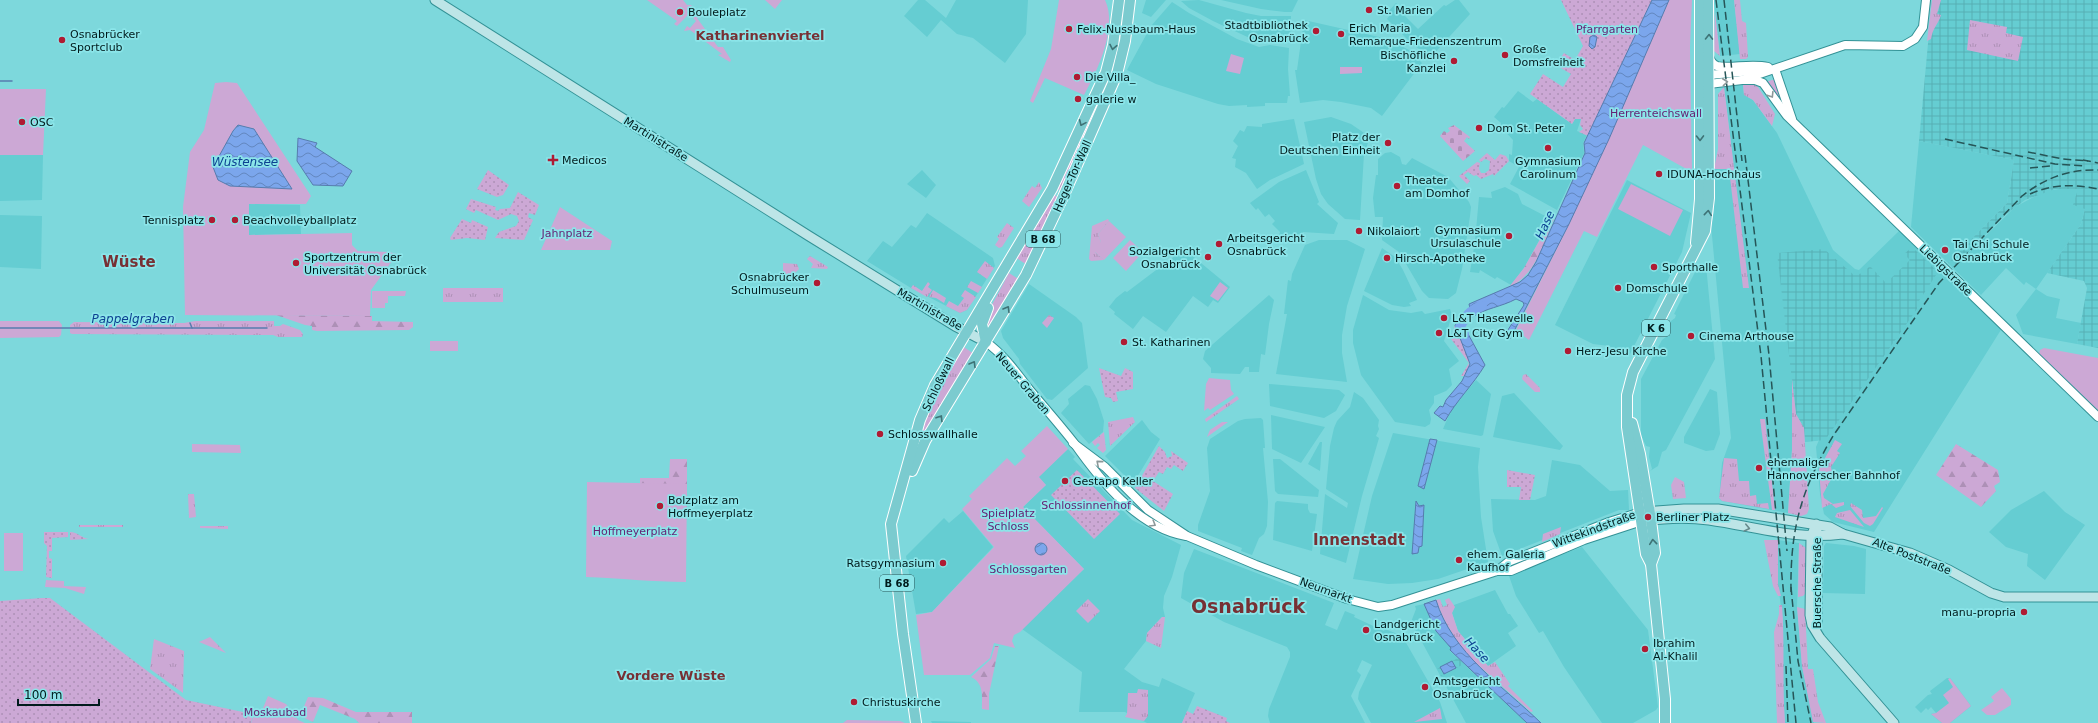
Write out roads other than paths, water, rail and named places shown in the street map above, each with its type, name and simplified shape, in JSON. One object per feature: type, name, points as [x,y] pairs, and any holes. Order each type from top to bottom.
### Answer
[{"type":"main road","name":"Martinistraße","points":[[435,0],[809,236],[955,326],[966,330]]},
{"type":"main road","name":"Martinistraße","points":[[446,0],[859,261],[958,321],[966,330]]},
{"type":"main road","name":"Heger-Tor-Wall","points":[[966,330],[975,319],[1052,188],[1106,72],[1113,45],[1119,0]]},
{"type":"main road","name":"Heger-Tor-Wall","points":[[986,342],[1026,276],[1114,82],[1121,60],[1130,0]]},
{"type":"main road","name":"K 6","points":[[1646,515],[1635,453],[1630,445],[1627,410],[1628,387],[1633,372],[1683,277],[1695,249],[1700,200],[1704,79],[1700,0]]},
{"type":"main road","name":"K 6","points":[[1704,79],[1709,56],[1708,0]]},
{"type":"main road","points":[[986,342],[982,326],[984,318],[1002,286],[1005,269]]},
{"type":"main road","name":"Neuer Graben","points":[[966,330],[986,342]]},
{"type":"main road","name":"Schloßwall","points":[[916,723],[892,548],[893,532],[891,524],[920,420],[935,384],[966,330]]},
{"type":"main road","name":"Schloßwall","points":[[893,532],[897,525],[913,466],[921,450],[986,342]]},
{"type":"main road","name":"K 6","points":[[1627,410],[1640,454],[1646,515]]},
{"type":"main road","name":"Wittekindstraße","points":[[1646,515],[1684,509],[1718,509],[1816,524]]},
{"type":"main road","points":[[1665,723],[1665,699],[1651,564],[1655,553],[1646,515],[1709,520],[1762,531],[1815,536]]},
{"type":"main road","name":"Alte Poststraße","points":[[1816,524],[1830,527],[1843,534],[1870,540],[1916,556],[1949,570],[1991,593],[2004,597],[2098,597]]},
{"type":"main road","name":"Buersche Straße","points":[[1816,524],[1817,634],[1894,723]]},
{"type":"main road","name":"Alte Poststraße","points":[[1815,536],[1843,534]]},
{"type":"street","points":[[1704,79],[1742,80],[1840,45],[1903,46],[1915,39],[1923,27],[1926,0]]},
{"type":"street","points":[[1709,56],[1711,62],[1717,66],[1751,64],[1774,69]]},
{"type":"street","points":[[1704,79],[1774,69]]},
{"type":"street","name":"Liebigstraße","points":[[1774,69],[1794,123]]},
{"type":"street","name":"Liebigstraße","points":[[1742,80],[1755,80],[1763,83],[1779,108],[2098,418]]},
{"type":"street","name":"Neuer Graben","points":[[986,342],[1006,360],[1074,443],[1094,471],[1142,517],[1169,533],[1187,536],[1256,565]]},
{"type":"street","name":"Wittekindstraße","points":[[1398,603],[1497,571],[1508,562],[1609,522],[1646,515]]},
{"type":"street","name":"Neumarkt","points":[[1256,565],[1365,604],[1378,607],[1398,603]]},
{"type":"water","points":[[1652,0],[1669,0],[1609,139],[1569,224],[1510,339],[1504,336],[1524,305],[1523,302],[1516,299],[1472,317],[1469,304],[1520,282],[1528,275],[1536,262],[1585,153],[1584,143]]},
{"type":"water","points":[[1594,35],[1597,37],[1595,47],[1592,49],[1589,46],[1590,37]]},
{"type":"water","name":"Wüstensee","points":[[238,125],[254,129],[292,189],[230,186],[218,180],[213,167],[233,131]]},
{"type":"water","points":[[298,138],[317,143],[315,147],[352,171],[343,186],[313,185],[297,161]]},
{"type":"water","points":[[1461,321],[1485,365],[1445,421],[1434,413],[1440,406],[1443,407],[1446,400],[1462,381],[1470,364],[1455,325]]},
{"type":"water","points":[[1430,439],[1437,440],[1424,489],[1418,486]]},
{"type":"water","points":[[1416,501],[1419,506],[1424,505],[1422,546],[1419,547],[1418,553],[1412,554]]},
{"type":"water","points":[[1039,543],[1043,543],[1047,549],[1043,555],[1039,555],[1035,551],[1035,547]]},
{"type":"water","points":[[1436,600],[1444,619],[1466,652],[1480,668],[1541,723],[1527,723],[1450,650],[1451,648],[1436,631],[1424,604]]},
{"type":"water","points":[[1452,661],[1456,668],[1444,674],[1440,667]]},
{"type":"waterway","points":[[0,81],[12,81]]},
{"type":"waterway","name":"Hase","points":[[1464,334],[1460,327],[1464,320],[1475,309],[1482,306]]},
{"type":"waterway","name":"Pappelgraben","points":[[190,323],[192,328]]},
{"type":"waterway","name":"Pappelgraben","points":[[0,328],[267,328]]},
{"type":"railway","points":[[1716,0],[1761,356],[1796,723]]},
{"type":"railway","points":[[1724,0],[1742,161]]},
{"type":"railway","points":[[1945,139],[2055,164],[2084,166]]},
{"type":"railway","points":[[2028,152],[2063,159],[2088,161]]},
{"type":"railway","points":[[1745,155],[1769,355],[1787,551]]},
{"type":"railway","points":[[2083,160],[2098,163]]},
{"type":"railway","points":[[2030,168],[2050,166]]},
{"type":"railway","points":[[1791,592],[1791,569],[1795,529],[1805,492],[1813,474],[1833,436],[1939,283],[2022,196],[2040,184],[2058,176],[2077,171],[2098,170]]},
{"type":"railway","points":[[2030,194],[2047,188],[2064,186],[2080,186],[2098,189]]},
{"type":"railway","points":[[1791,587],[1798,661],[1811,723]]},
{"type":"railway","points":[[1786,666],[1788,723]]},
{"type":"place","name":"St. Marien","points":[[1369,10]]},
{"type":"place","name":"Bouleplatz","points":[[680,12]]},
{"type":"place","name":"Felix-Nussbaum-Haus","points":[[1069,29]]},
{"type":"place","name":"Stadtbibliothek Osnabrück","points":[[1316,31]]},
{"type":"place","name":"Erich Maria Remarque-Friedenszentrum","points":[[1341,34]]},
{"type":"place","name":"Osnabrücker Sportclub","points":[[62,40]]},
{"type":"place","name":"Große Domsfreiheit","points":[[1505,55]]},
{"type":"place","name":"Bischöfliche Kanzlei","points":[[1454,61]]},
{"type":"place","name":"Die Villa_","points":[[1077,77]]},
{"type":"place","name":"galerie w","points":[[1078,99]]},
{"type":"place","name":"OSC","points":[[22,122]]},
{"type":"place","name":"Dom St. Peter","points":[[1479,128]]},
{"type":"place","name":"Platz der Deutschen Einheit","points":[[1388,143]]},
{"type":"place","name":"Gymnasium Carolinum","points":[[1548,148]]},
{"type":"place","name":"Medicos","points":[[553,160]]},
{"type":"place","name":"IDUNA-Hochhaus","points":[[1659,174]]},
{"type":"place","name":"Theater am Domhof","points":[[1397,186]]},
{"type":"place","name":"Tennisplatz","points":[[212,220]]},
{"type":"place","name":"Beachvolleyballplatz","points":[[235,220]]},
{"type":"place","name":"Nikolaiort","points":[[1359,231]]},
{"type":"place","name":"Gymnasium Ursulaschule","points":[[1509,236]]},
{"type":"place","name":"Arbeitsgericht Osnabrück","points":[[1219,244]]},
{"type":"place","name":"Tai Chi Schule Osnabrück","points":[[1945,250]]},
{"type":"place","name":"Sozialgericht Osnabrück","points":[[1208,257]]},
{"type":"place","name":"Hirsch-Apotheke","points":[[1387,258]]},
{"type":"place","name":"Sportzentrum der Universität Osnabrück","points":[[296,263]]},
{"type":"place","name":"Sporthalle","points":[[1654,267]]},
{"type":"place","name":"Osnabrücker Schulmuseum","points":[[817,283]]},
{"type":"place","name":"Domschule","points":[[1618,288]]},
{"type":"place","name":"L&T Hasewelle","points":[[1444,318]]},
{"type":"place","name":"L&T City Gym","points":[[1439,333]]},
{"type":"place","name":"Cinema Arthouse","points":[[1691,336]]},
{"type":"place","name":"St. Katharinen","points":[[1124,342]]},
{"type":"place","name":"Herz-Jesu Kirche","points":[[1568,351]]},
{"type":"place","name":"Schlosswallhalle","points":[[880,434]]},
{"type":"place","name":"ehemaliger Hannoverscher Bahnhof","points":[[1759,468]]},
{"type":"place","name":"Gestapo Keller","points":[[1065,481]]},
{"type":"place","name":"Bolzplatz am Hoffmeyerplatz","points":[[660,506]]},
{"type":"place","name":"Berliner Platz","points":[[1648,517]]},
{"type":"place","name":"ehem. Galeria Kaufhof","points":[[1459,560]]},
{"type":"place","name":"Ratsgymnasium","points":[[943,563]]},
{"type":"place","name":"manu-propria","points":[[2024,612]]},
{"type":"place","name":"Landgericht Osnabrück","points":[[1366,630]]},
{"type":"place","name":"Ibrahim Al-Khalil","points":[[1645,649]]},
{"type":"place","name":"Amtsgericht Osnabrück","points":[[1425,687]]},
{"type":"place","name":"Christuskirche","points":[[854,702]]},
{"type":"district","name":"Katharinenviertel","points":[[760,35]]},
{"type":"district","name":"Wüste","points":[[129,262]]},
{"type":"district","name":"Innenstadt","points":[[1359,540]]},
{"type":"district","name":"Osnabrück","points":[[1248,606]]},
{"type":"district","name":"Vordere Wüste","points":[[671,675]]},
{"type":"park label","name":"Pfarrgarten","points":[[1607,29]]},
{"type":"park label","name":"Herrenteichswall","points":[[1656,113]]},
{"type":"park label","name":"Jahnplatz","points":[[567,233]]},
{"type":"park label","name":"Schlossinnenhof","points":[[1086,505]]},
{"type":"park label","name":"Spielplatz Schloss","points":[[1008,519]]},
{"type":"park label","name":"Hoffmeyerplatz","points":[[635,531]]},
{"type":"park label","name":"Schlossgarten","points":[[1028,569]]},
{"type":"park label","name":"Moskaubad","points":[[275,712]]}]
